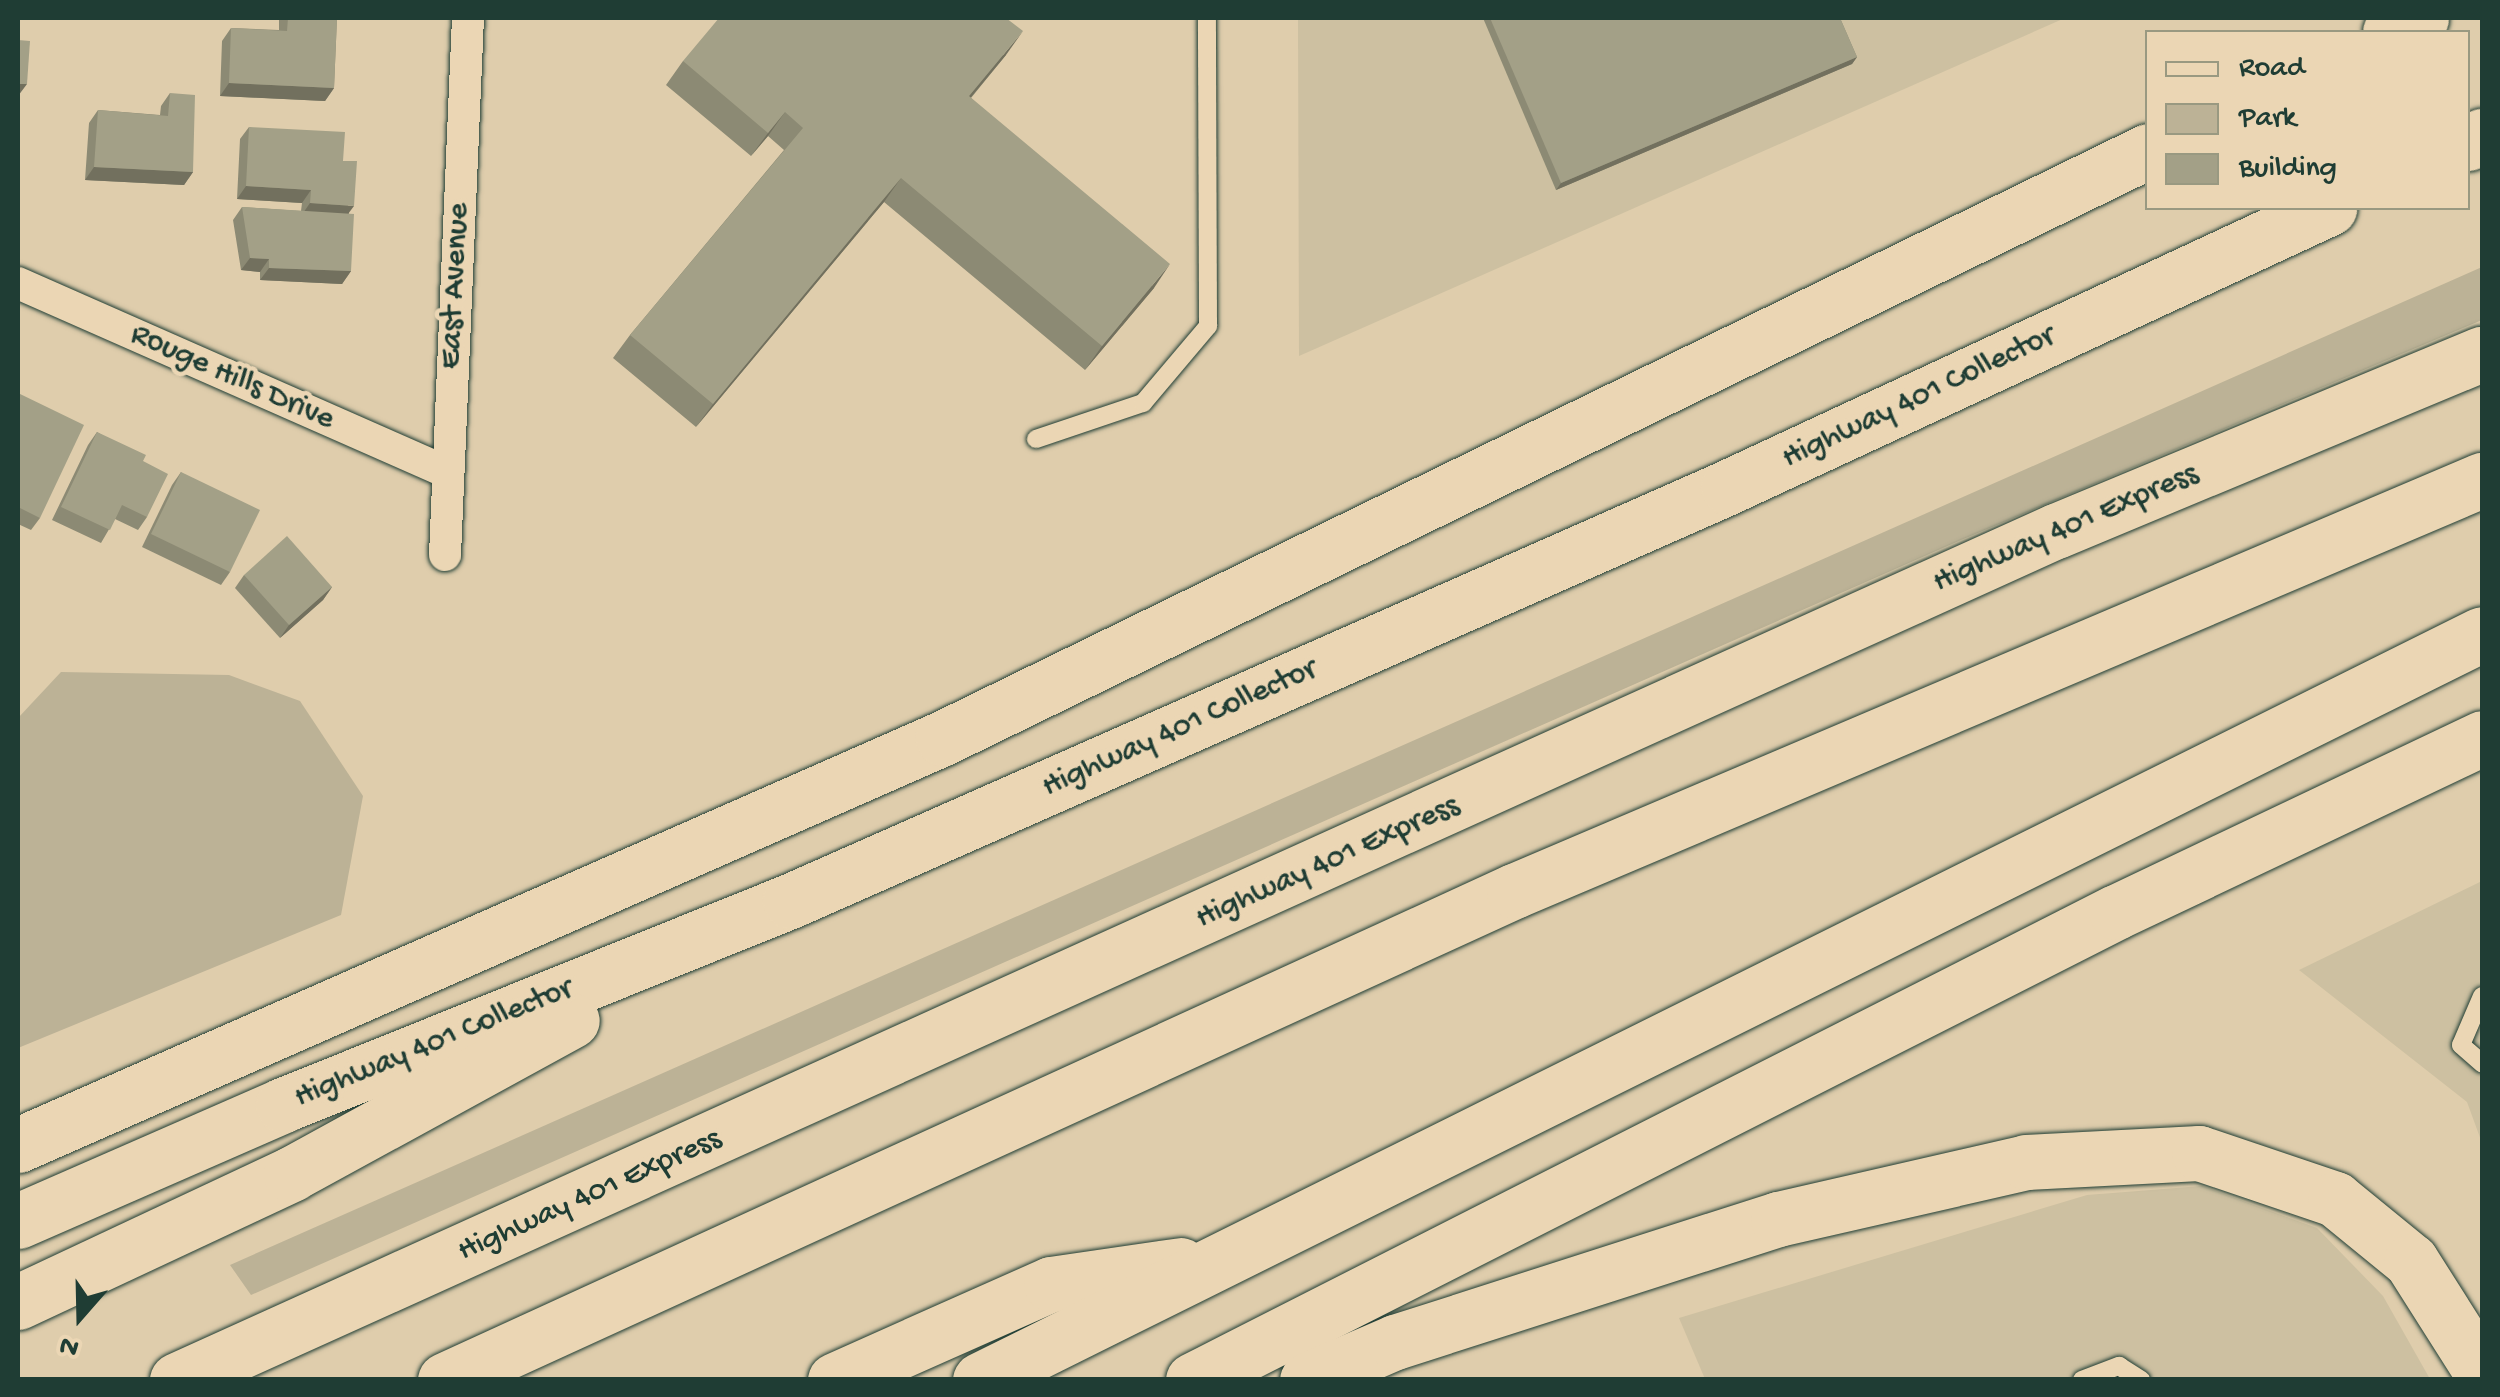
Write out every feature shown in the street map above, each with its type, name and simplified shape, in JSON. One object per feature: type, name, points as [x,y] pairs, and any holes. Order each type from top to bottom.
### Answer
[{"type":"highway","points":[[2394,30],[2421,18]]},
{"type":"highway","points":[[18,1145],[942,738],[2145,152]]},
{"type":"highway","name":"Highway 401 Collector","points":[[18,1221],[283,1105],[790,901],[1728,487],[2325,210]]},
{"type":"highway","name":"Highway 401 Express","points":[[177,1380],[2056,531],[2482,354]]},
{"type":"highway","points":[[445,1380],[1514,892],[2482,480]]},
{"type":"highway","points":[[980,1380],[2482,634]]},
{"type":"highway","points":[[1193,1380],[2098,921],[2482,738]]},
{"type":"highway","points":[[18,1302],[291,1174],[790,901]]},
{"type":"highway","points":[[1307,1380],[1396,1342],[1778,1219],[2026,1162],[2199,1153],[2335,1198],[2411,1261],[2482,1373]]},
{"type":"highway","points":[[836,1380],[1051,1284],[1233,1257]]},
{"type":"street","name":"East Avenue","points":[[446,555],[468,18]]},
{"type":"street","name":"Rouge Hills Drive","points":[[18,282],[447,472]]},
{"type":"lane","points":[[1036,440],[1143,402],[1208,326],[1207,18]]},
{"type":"lane","points":[[2482,996],[2461,1045],[2482,1063]]},
{"type":"lane","points":[[2082,1380],[2119,1366],[2141,1380]]},
{"type":"shaded area","points":[[1298,18],[2065,18],[1299,356]]},
{"type":"shaded area","points":[[2482,881],[2482,1143],[2467,1102],[2299,970]]},
{"type":"shaded area","points":[[2202,1186],[2317,1228],[2383,1296],[2430,1379],[1705,1379],[1679,1318],[2087,1195]]},
{"type":"green space","points":[[2482,267],[2482,320],[1961,540],[251,1295],[230,1265]]},
{"type":"green space","points":[[61,672],[229,675],[300,701],[363,796],[341,915],[18,1048],[18,718]]},
{"type":"building","points":[[288,18],[337,18],[334,88],[229,83],[231,28],[287,31]]},
{"type":"building","points":[[719,18],[1006,18],[1023,31],[969,96],[1170,264],[1102,346],[901,178],[713,404],[630,335],[803,128],[785,112],[768,133],[683,61]]},
{"type":"building","points":[[1490,18],[1840,18],[1857,57],[1561,183]]},
{"type":"building","points":[[18,40],[30,41],[27,84],[18,84]]},
{"type":"building","points":[[170,93],[195,95],[193,172],[94,167],[98,110],[168,116]]},
{"type":"building","points":[[249,127],[345,132],[343,161],[357,161],[354,206],[310,203],[311,190],[246,186]]},
{"type":"building","points":[[242,207],[354,214],[351,271],[269,268],[269,259],[250,258]]},
{"type":"building","points":[[18,393],[84,425],[40,518],[18,507]]},
{"type":"building","points":[[97,432],[146,455],[143,461],[168,474],[147,517],[122,505],[110,530],[61,507]]},
{"type":"building","points":[[181,472],[260,510],[230,572],[151,534]]},
{"type":"building","points":[[287,536],[332,587],[289,625],[244,575]]}]
